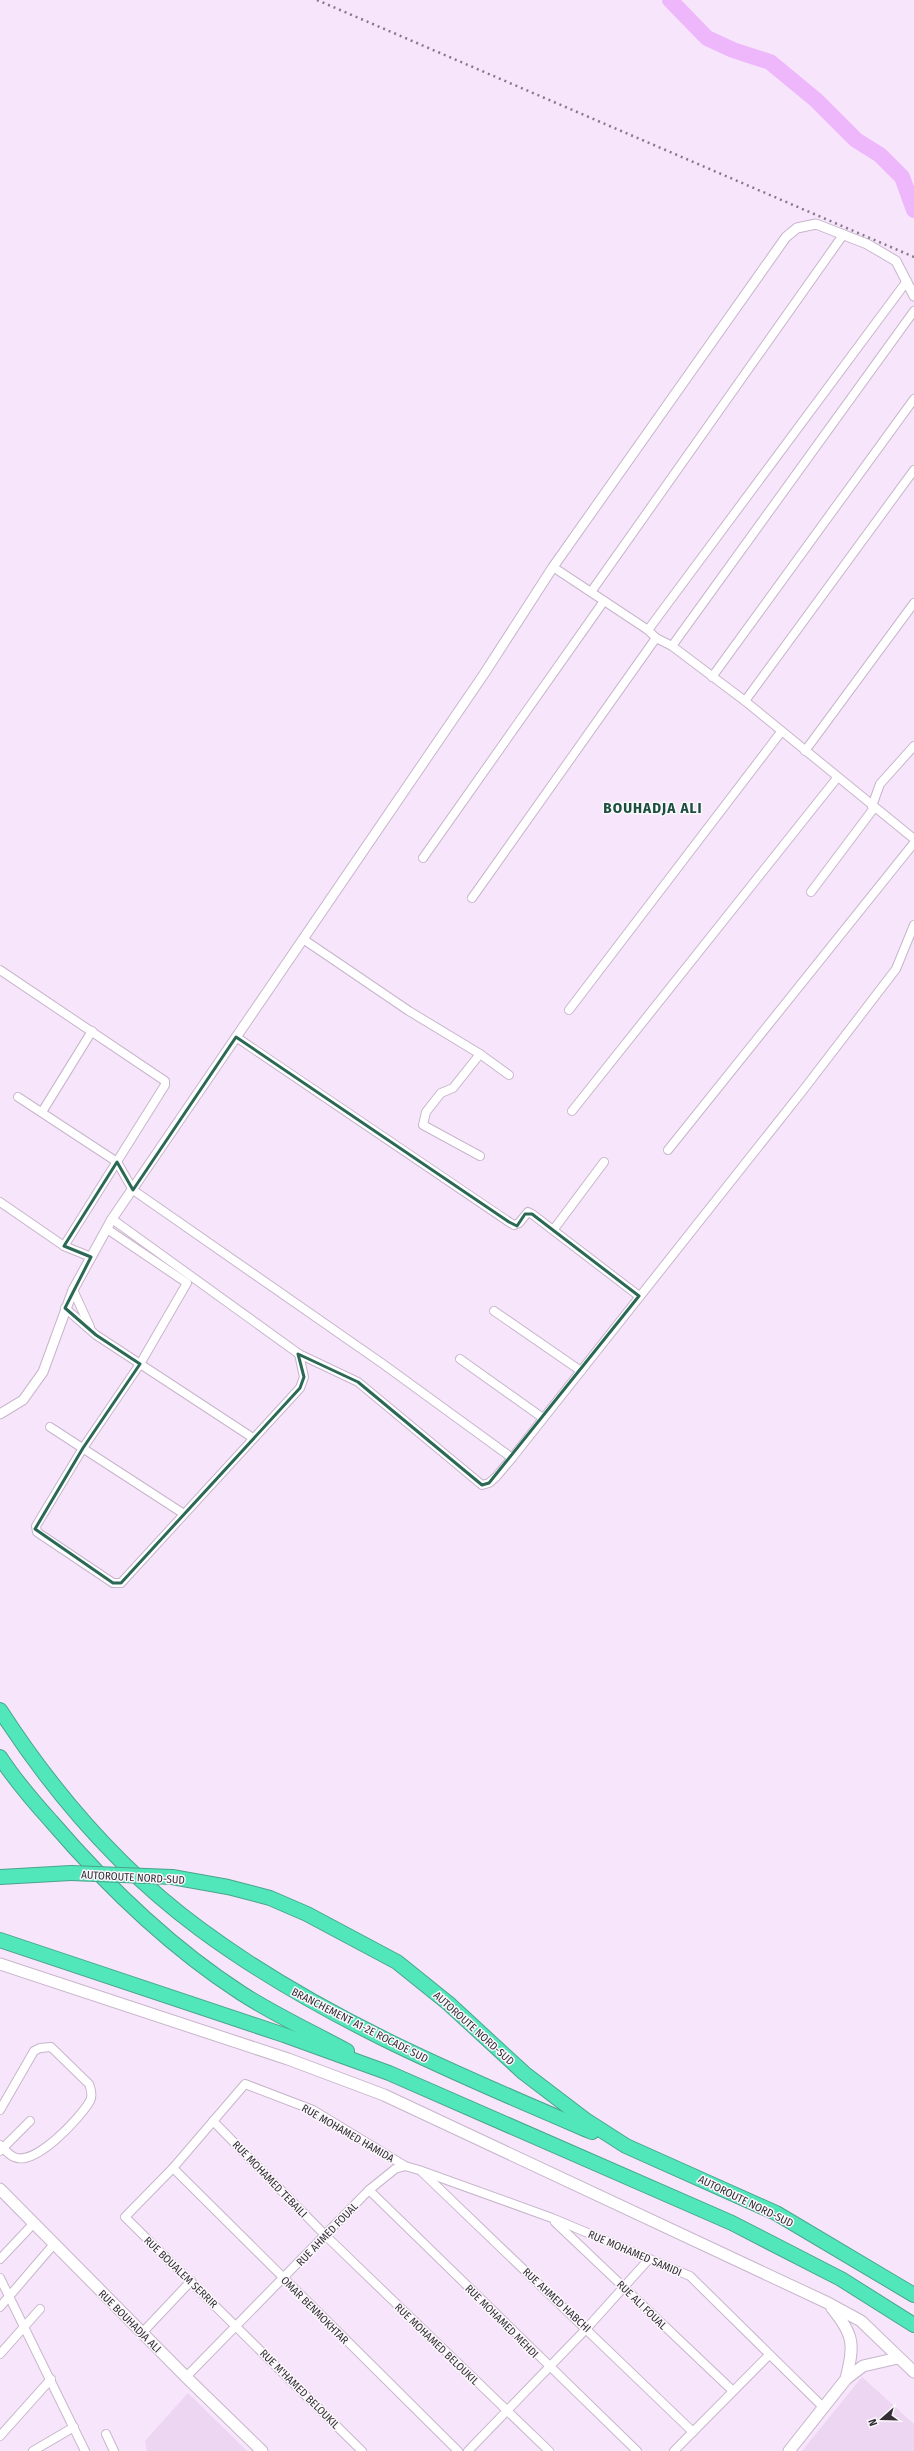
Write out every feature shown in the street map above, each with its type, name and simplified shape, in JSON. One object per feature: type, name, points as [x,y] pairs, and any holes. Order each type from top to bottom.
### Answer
[{"type":"highway","name":"BRANCHEMENT A1-2E ROCADE SUD","points":[[0,1710],[69,1804],[109,1848],[165,1901],[198,1928],[244,1960],[318,2006],[474,2082],[626,2146]]},
{"type":"highway","points":[[0,1757],[37,1805],[89,1865],[140,1913],[188,1954],[241,1993],[389,2073]]},
{"type":"highway","name":"AUTOROUTE NORD-SUD","points":[[0,1877],[71,1873],[172,1877],[228,1887],[270,1898],[308,1914],[397,1962],[448,2004],[524,2073],[587,2121],[626,2146],[776,2213],[914,2295]]},
{"type":"highway","points":[[0,1940],[284,2035],[389,2073],[732,2223],[841,2279],[914,2325]]},
{"type":"main road","points":[[0,1964],[288,2059],[384,2095],[828,2303],[861,2322],[914,2372]]},
{"type":"main road","name":"RUE BOUHADJA ALI","points":[[0,2189],[142,2333],[262,2451]]},
{"type":"main road","points":[[828,2303],[850,2333],[852,2353],[846,2379]]},
{"type":"main road","points":[[789,2451],[846,2379],[863,2366],[898,2358]]},
{"type":"street","points":[[0,1414],[23,1400],[43,1372],[65,1308],[73,1290],[112,1219],[484,674],[553,567],[786,237],[797,228],[816,224],[867,244],[896,261],[914,296]]},
{"type":"street","points":[[591,592],[844,235]]},
{"type":"street","points":[[648,630],[907,281]]},
{"type":"street","points":[[672,646],[914,311]]},
{"type":"street","points":[[712,677],[914,399]]},
{"type":"street","points":[[745,701],[914,470]]},
{"type":"street","points":[[553,567],[648,630],[656,638],[672,646],[745,701],[837,778],[911,837],[914,828]]},
{"type":"street","points":[[423,858],[604,601]]},
{"type":"street","points":[[805,751],[914,603]]},
{"type":"street","points":[[472,898],[656,638]]},
{"type":"street","points":[[568,1010],[781,732]]},
{"type":"street","points":[[811,892],[873,807],[880,784],[914,746]]},
{"type":"street","points":[[572,1111],[837,778]]},
{"type":"street","points":[[668,1150],[914,843]]},
{"type":"street","points":[[112,1219],[299,1354],[358,1382],[482,1484],[493,1480],[804,1089],[896,969],[914,926]]},
{"type":"street","points":[[303,939],[408,1011],[480,1054],[509,1075]]},
{"type":"street","points":[[0,970],[165,1081],[165,1085],[64,1246]]},
{"type":"street","points":[[42,1112],[92,1031]]},
{"type":"street","points":[[236,1037],[514,1225],[519,1223],[528,1212],[554,1229],[639,1296]]},
{"type":"street","points":[[480,1054],[453,1088],[441,1093],[426,1112],[423,1125],[480,1156]]},
{"type":"street","points":[[18,1097],[117,1162],[133,1190],[383,1364],[512,1458]]},
{"type":"street","points":[[554,1229],[604,1162]]},
{"type":"street","points":[[0,1202],[64,1246],[91,1257]]},
{"type":"street","points":[[107,1228],[187,1283],[140,1364],[83,1448],[36,1529],[113,1583],[121,1583],[300,1388],[304,1377],[299,1354]]},
{"type":"street","points":[[73,1290],[92,1331]]},
{"type":"street","points":[[65,1308],[92,1331],[253,1438]]},
{"type":"street","points":[[494,1311],[581,1371]]},
{"type":"street","points":[[460,1359],[543,1418]]},
{"type":"street","points":[[50,1427],[184,1514]]},
{"type":"street","points":[[0,2110],[34,2051],[40,2048],[51,2047],[89,2084],[92,2091],[90,2101],[60,2136],[41,2151],[25,2158],[14,2158],[1,2148],[30,2120]]},
{"type":"street","name":"RUE MOHAMED HAMIDA","points":[[213,2121],[245,2084],[313,2110],[405,2166]]},
{"type":"street","points":[[173,2168],[213,2121]]},
{"type":"street","name":"RUE MOHAMED TEBAILI","points":[[213,2121],[326,2236]]},
{"type":"street","name":"RUE MOHAMED SAMIDI","points":[[405,2166],[552,2218],[690,2276],[823,2407]]},
{"type":"street","name":"RUE AHMED FOUAL","points":[[186,2377],[326,2236],[369,2190],[395,2169],[405,2166]]},
{"type":"street","name":"RUE BOUALEM SERRIR","points":[[173,2168],[125,2217],[237,2326]]},
{"type":"street","name":"OMAR BENMOKHTAR","points":[[173,2168],[458,2451]]},
{"type":"street","name":"RUE AHMED HABCHI","points":[[419,2170],[587,2328],[693,2432]]},
{"type":"street","name":"RUE MOHAMED MEHDI","points":[[369,2190],[549,2367],[637,2451]]},
{"type":"street","name":"RUE ALI FOUAL","points":[[552,2218],[733,2391]]},
{"type":"street","points":[[0,2258],[34,2224]]},
{"type":"street","name":"RUE MOHAMED BELOUKIL","points":[[326,2236],[549,2451]]},
{"type":"street","points":[[0,2307],[54,2244]]},
{"type":"street","points":[[468,2451],[508,2412],[624,2288],[649,2259]]},
{"type":"street","points":[[0,2278],[23,2327],[51,2379],[85,2451]]},
{"type":"street","points":[[142,2333],[191,2281]]},
{"type":"street","points":[[0,2354],[40,2310]]},
{"type":"street","name":"RUE M'HAMED BELOUKIL","points":[[237,2326],[362,2451]]},
{"type":"street","points":[[674,2451],[769,2355]]},
{"type":"street","points":[[0,2436],[51,2379]]},
{"type":"street","points":[[33,2451],[74,2428]]},
{"type":"street","points":[[106,2434],[114,2451]]},
{"type":"highlighted area","points":[[236,1037],[509,1222],[517,1226],[525,1214],[532,1214],[639,1296],[489,1483],[482,1485],[358,1382],[298,1354],[304,1377],[300,1388],[121,1583],[113,1583],[35,1529],[83,1448],[140,1364],[96,1335],[65,1308],[91,1257],[64,1246],[117,1162],[133,1190]]},
{"type":"shaded area","points":[[862,2377],[914,2424],[914,2451],[802,2451]]},
{"type":"shaded area","points":[[188,2393],[247,2451],[147,2451],[145,2441]]},
{"type":"waterway","points":[[670,0],[707,38],[733,50],[770,62],[816,100],[856,140],[880,155],[902,177],[914,210]]},
{"type":"railway","points":[[317,0],[914,257]]},
{"type":"district","name":"BOUHADJA ALI","points":[[653,808]]}]
